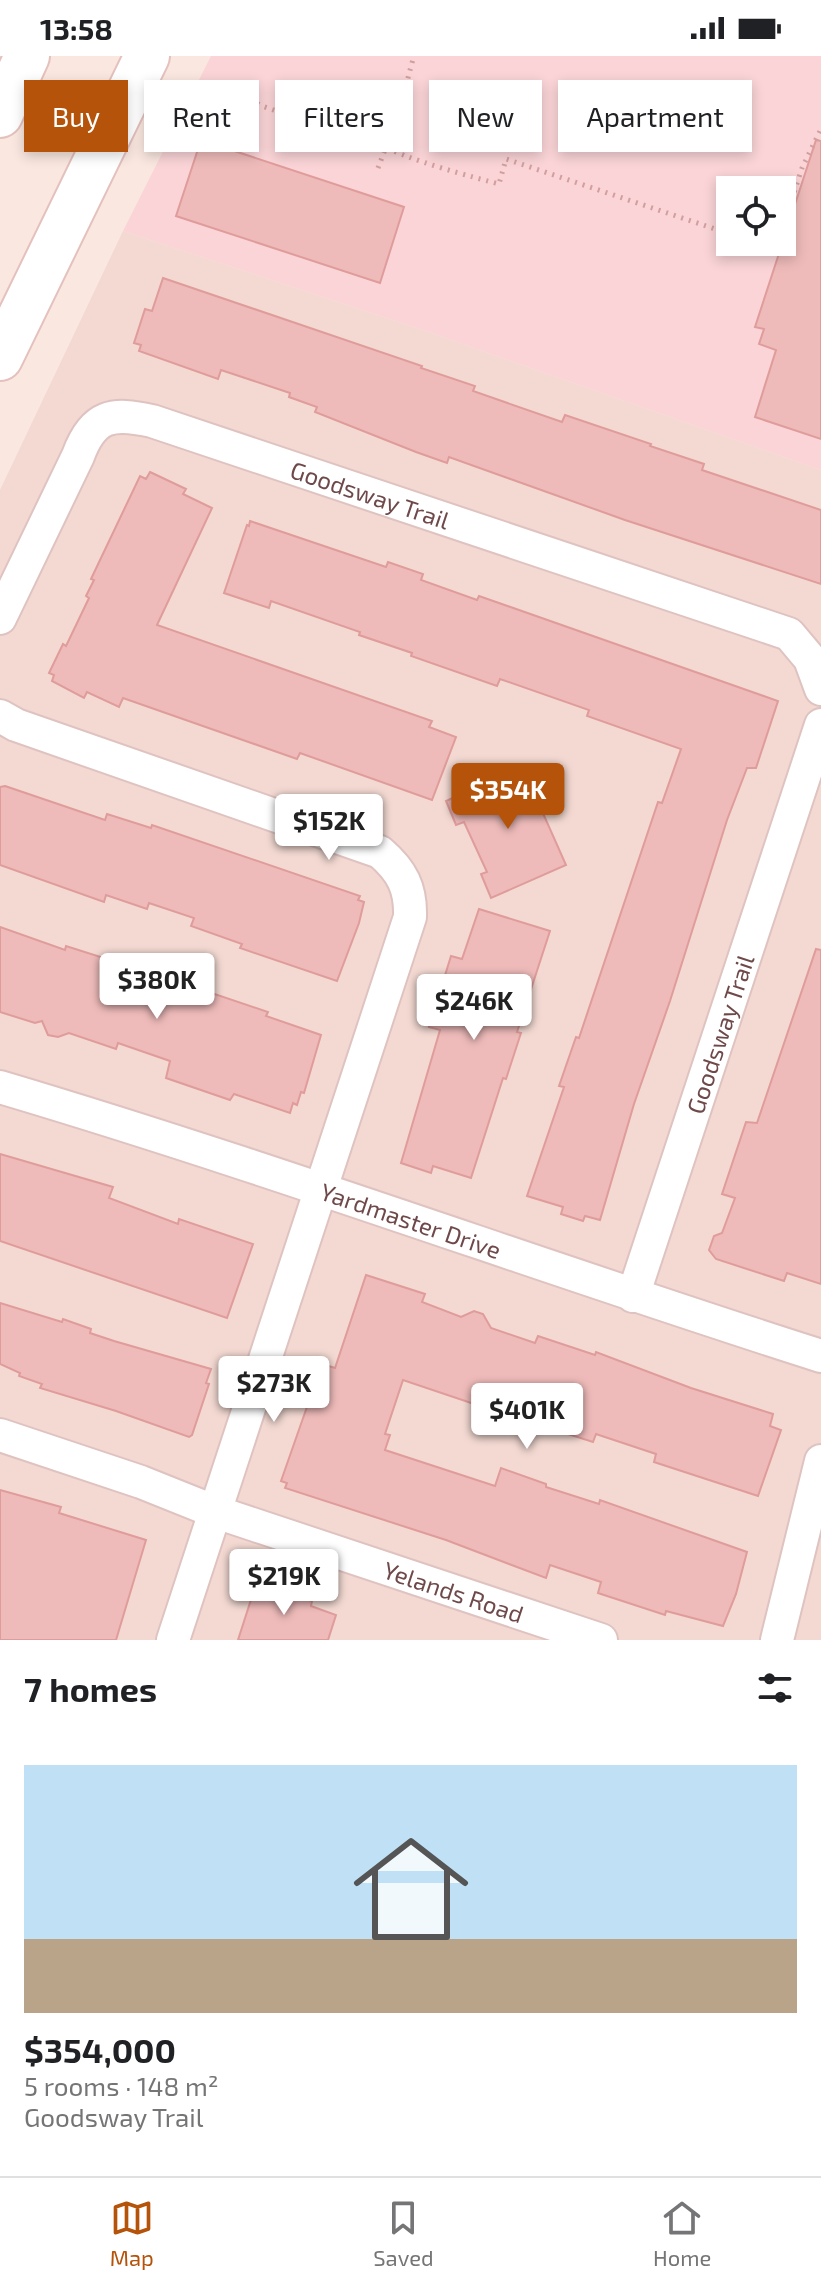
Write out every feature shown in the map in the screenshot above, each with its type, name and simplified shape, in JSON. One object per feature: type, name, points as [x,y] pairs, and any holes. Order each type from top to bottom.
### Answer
[{"type":"main road","points":[[0,115],[27,56]]},
{"type":"main road","points":[[0,358],[147,56]]},
{"type":"street","name":"Goodsway Trail","points":[[0,618],[85,437],[100,422],[122,414],[152,421],[789,634],[810,659],[821,689]]},
{"type":"street","points":[[0,716],[16,725],[380,852],[394,864],[405,880],[411,898],[410,917],[173,1640]]},
{"type":"street","name":"Goodsway Trail","points":[[633,1296],[821,725]]},
{"type":"street","name":"Yardmaster Drive","points":[[0,1087],[109,1120],[821,1356]]},
{"type":"street","name":"Yelands Road","points":[[0,1435],[141,1482],[216,1512],[601,1640]]},
{"type":"street","points":[[777,1640],[821,1461]]},
{"type":"path","points":[[406,80],[414,56]]},
{"type":"path","points":[[796,187],[821,129]]},
{"type":"path","points":[[378,168],[384,152]]},
{"type":"path","points":[[401,152],[499,184],[506,159],[716,229]]},
{"type":"shaded area","points":[[211,56],[821,56],[821,470],[420,329],[123,231],[163,152],[259,152],[259,80],[199,80]]},
{"type":"shaded area","points":[[123,231],[420,329],[821,470],[821,1640],[0,1640],[0,490]]},
{"type":"building","points":[[816,140],[821,141],[821,439],[755,417],[776,350],[759,344],[764,329],[755,327],[778,256],[796,256],[796,201]]},
{"type":"building","points":[[197,152],[237,152],[404,207],[380,283],[176,216]]},
{"type":"building","points":[[163,278],[422,366],[475,386],[473,391],[562,422],[565,415],[651,444],[704,464],[702,470],[821,510],[821,584],[625,520],[449,457],[447,463],[416,452],[315,412],[317,407],[289,397],[290,393],[221,370],[218,379],[139,351],[141,345],[134,343],[145,309],[152,311]]},
{"type":"building","points":[[150,472],[186,489],[183,494],[212,508],[157,625],[432,721],[429,727],[456,737],[432,800],[300,753],[297,759],[123,698],[119,707],[87,692],[84,698],[52,681],[54,675],[49,673],[89,598],[86,596],[94,580],[91,579],[140,476],[146,479]]},
{"type":"building","points":[[250,521],[386,567],[388,562],[423,574],[421,580],[477,600],[479,596],[778,701],[756,768],[747,768],[727,820],[634,1104],[600,1220],[585,1216],[583,1221],[561,1214],[563,1207],[527,1196],[564,1087],[559,1086],[576,1037],[579,1038],[658,802],[662,803],[681,749],[587,716],[589,710],[500,679],[497,686],[271,601],[269,608],[224,593]]},
{"type":"building","points":[[522,766],[566,865],[491,898],[481,874],[487,872],[464,822],[456,825],[446,801]]},
{"type":"building","points":[[5,786],[105,820],[107,814],[151,828],[152,825],[360,896],[358,900],[364,902],[359,923],[337,981],[240,948],[242,944],[191,926],[194,918],[149,903],[147,909],[106,895],[104,902],[0,865],[0,787]]},
{"type":"building","points":[[479,909],[550,931],[517,1032],[521,1033],[471,1178],[433,1166],[431,1173],[401,1163],[440,1030],[429,1027],[451,956],[462,959]]},
{"type":"building","points":[[0,927],[65,950],[66,946],[176,981],[268,1012],[266,1016],[321,1035],[304,1093],[301,1092],[297,1105],[293,1103],[290,1113],[234,1094],[230,1100],[166,1078],[170,1061],[118,1043],[116,1049],[69,1033],[58,1037],[48,1035],[42,1021],[35,1023],[0,1012]]},
{"type":"building","points":[[816,949],[821,950],[821,1284],[787,1273],[784,1281],[716,1259],[709,1250],[714,1236],[722,1233],[735,1198],[722,1194],[746,1122],[757,1123]]},
{"type":"building","points":[[0,1154],[113,1187],[109,1198],[178,1224],[179,1219],[253,1244],[227,1318],[0,1241]]},
{"type":"building","points":[[366,1275],[425,1294],[422,1302],[461,1317],[474,1311],[483,1314],[491,1328],[535,1343],[538,1336],[595,1355],[596,1352],[691,1388],[773,1414],[770,1426],[781,1430],[758,1496],[654,1462],[656,1454],[596,1434],[593,1442],[485,1402],[483,1407],[403,1380],[385,1434],[390,1435],[385,1450],[495,1486],[501,1468],[546,1484],[546,1487],[599,1504],[600,1500],[747,1552],[736,1594],[723,1626],[666,1611],[665,1615],[598,1593],[601,1582],[550,1565],[546,1578],[446,1540],[285,1488],[287,1483],[281,1481],[322,1364],[335,1368]]},
{"type":"building","points":[[0,1303],[62,1322],[63,1319],[91,1329],[90,1333],[211,1369],[192,1435],[189,1437],[40,1388],[42,1384],[19,1376],[20,1373],[0,1364]]},
{"type":"building","points":[[0,1490],[61,1507],[59,1513],[146,1540],[116,1640],[0,1640]]},
{"type":"building","points":[[257,1581],[292,1592],[291,1595],[312,1601],[311,1606],[336,1615],[328,1640],[238,1640]]}]
